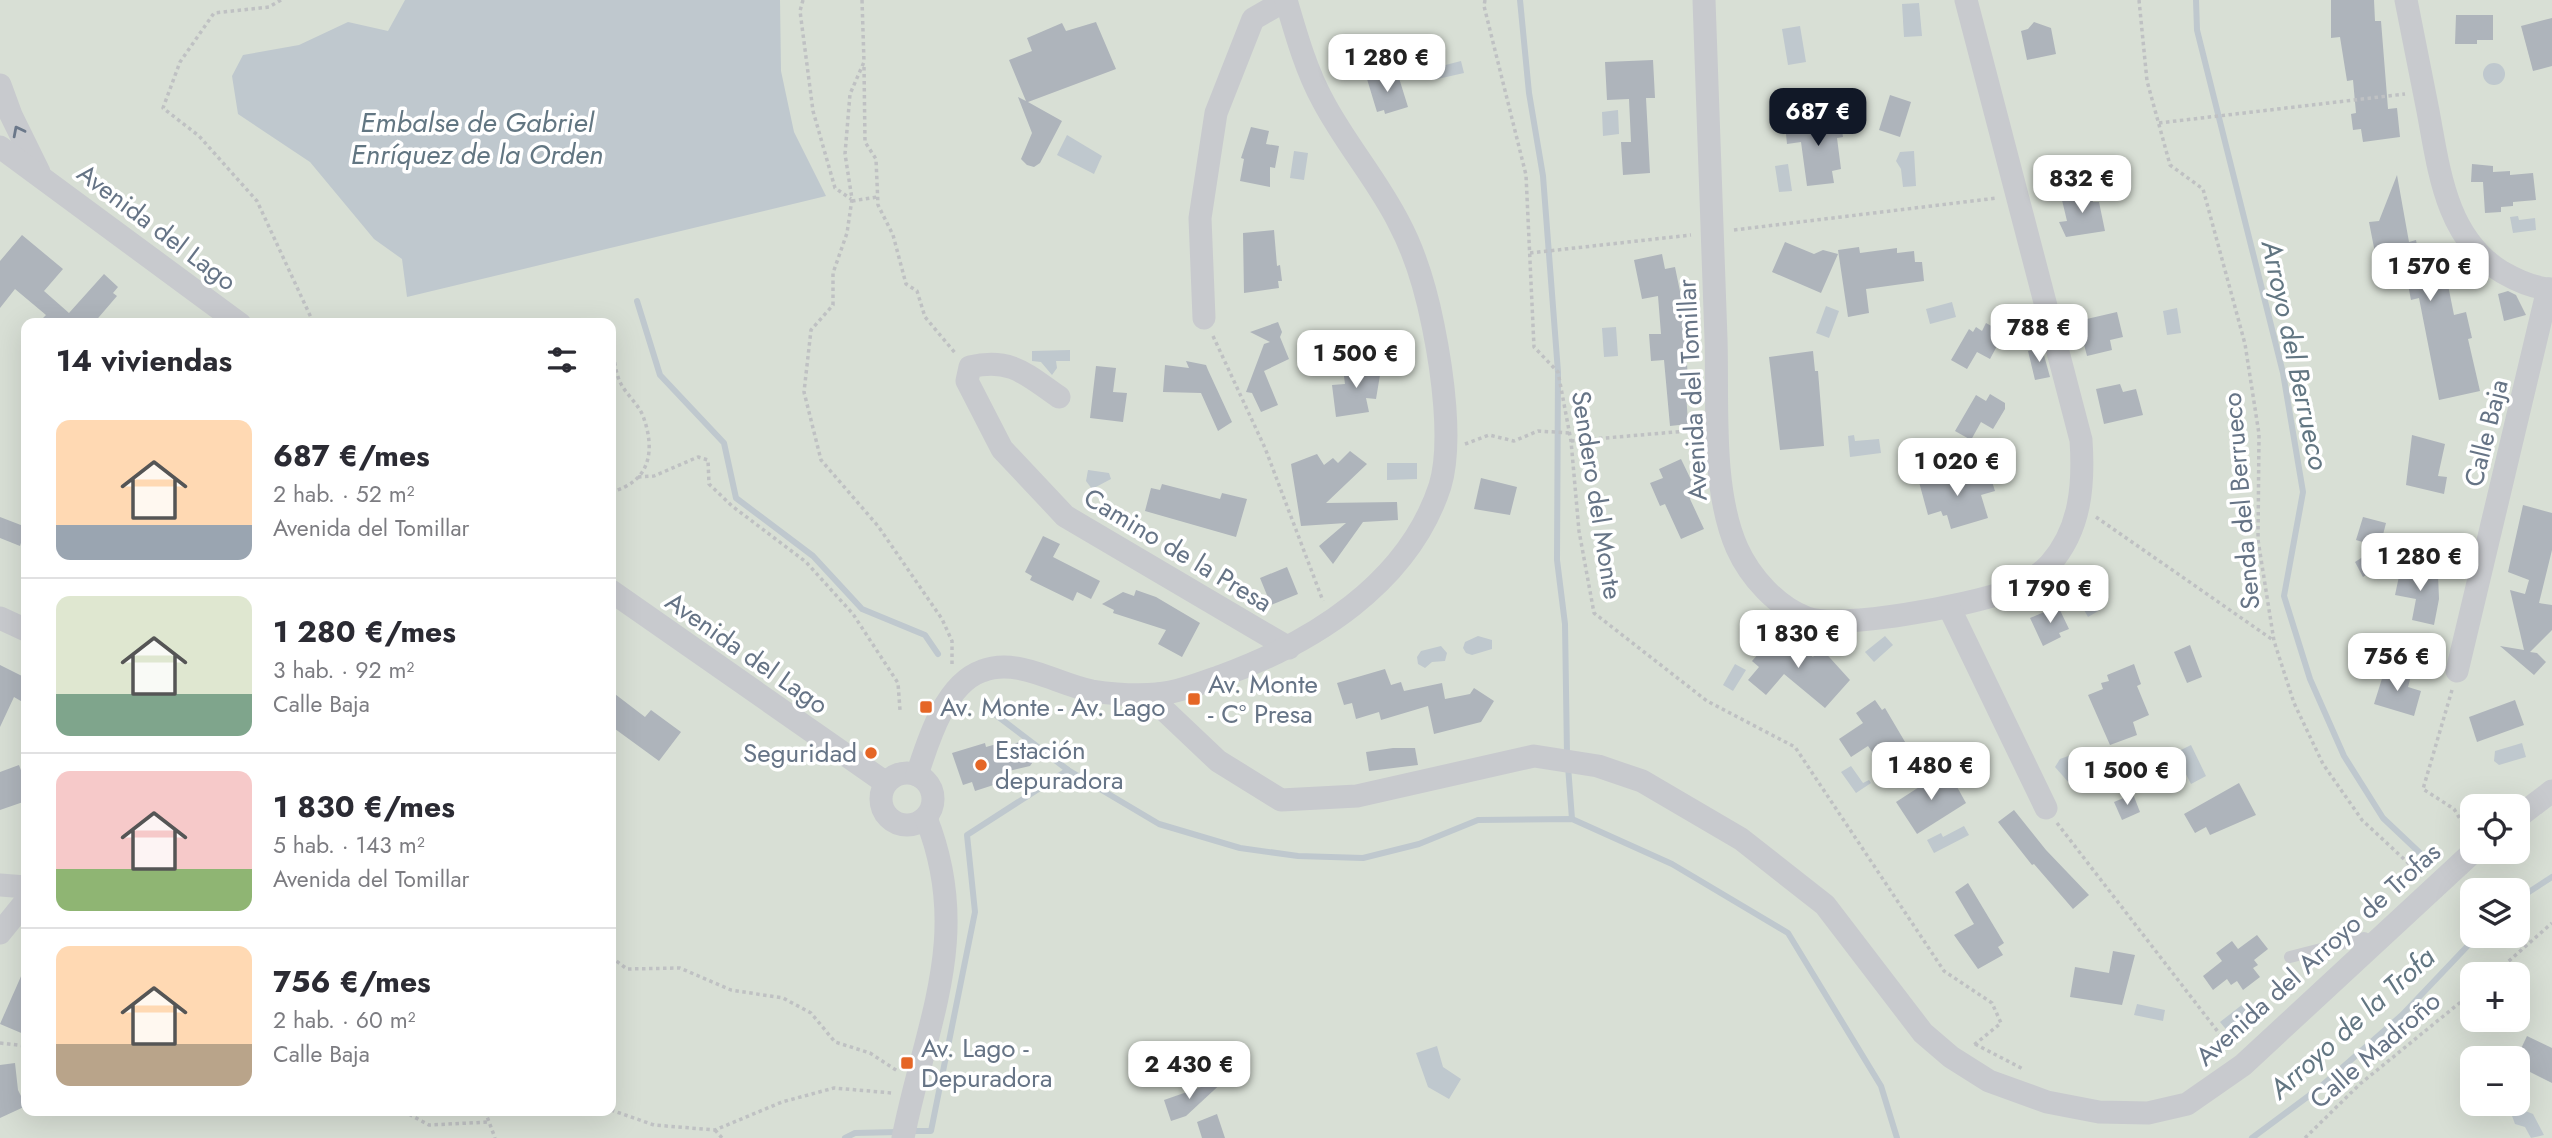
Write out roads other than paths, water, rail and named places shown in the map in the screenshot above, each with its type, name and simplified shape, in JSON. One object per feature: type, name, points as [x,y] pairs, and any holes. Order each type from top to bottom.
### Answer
[{"type":"street","points":[[917,775],[926,746],[950,700],[964,682],[979,671],[1013,667],[1091,690],[1158,694],[1191,687],[1289,648],[1331,622],[1379,582],[1404,552],[1426,517],[1440,484],[1443,461],[1442,385],[1421,275],[1399,223],[1322,101],[1302,54],[1286,0],[1253,19],[1216,113],[1200,218],[1204,317]]},
{"type":"street","name":"Avenida del Tomillar","points":[[1704,0],[1718,429],[1727,519],[1738,549],[1756,579],[1776,599],[1808,618],[1839,621],[1949,607],[2004,593],[2049,565],[2067,538],[2080,506],[2083,478],[2081,440],[1966,0]]},
{"type":"street","points":[[2406,0],[2442,185],[2453,215],[2469,244],[2489,264],[2513,279],[2550,289]]},
{"type":"street","name":"Avenida del Lago","points":[[0,85],[11,116],[41,175]]},
{"type":"street","name":"Avenida del Lago","points":[[0,147],[232,318]]},
{"type":"street","name":"Calle Baja","points":[[2457,671],[2550,289]]},
{"type":"street","name":"Camino de la Presa","points":[[1059,397],[1013,366],[989,362],[970,367],[967,381],[1002,449],[1065,516],[1289,648]]},
{"type":"street","name":"Avenida del Lago","points":[[616,594],[886,783]]},
{"type":"street","points":[[1949,607],[2046,808]]},
{"type":"street","points":[[0,618],[21,628]]},
{"type":"street","name":"Avenida del Arroyo de Trofas","points":[[1158,694],[1162,708],[1218,761],[1282,800],[1357,796],[1534,756],[1598,766],[1642,781],[1741,839],[1825,905],[1923,1033],[1951,1057],[1989,1081],[2047,1102],[2099,1112],[2148,1113],[2188,1104],[2243,1065],[2460,864]]},
{"type":"street","points":[[903,1138],[940,991],[947,953],[948,915],[940,854],[926,818],[933,799],[926,780],[906,773],[895,776],[886,783],[881,805],[886,815],[905,825],[926,818]]},
{"type":"street","points":[[2530,808],[2552,791]]},
{"type":"street","points":[[0,885],[21,887]]},
{"type":"street","points":[[0,933],[21,907]]},
{"type":"lane","points":[[2290,957],[2364,938],[2375,943]]},
{"type":"water","name":"Embalse de Gabriel Enríquez de la Orden","points":[[405,0],[780,0],[781,71],[794,132],[826,196],[407,297],[402,259],[374,239],[310,162],[238,114],[232,76],[243,55],[299,45],[348,22],[388,31]]},
{"type":"water","points":[[1919,3],[1922,36],[1904,37],[1902,4]]},
{"type":"water","points":[[1800,26],[1806,62],[1788,65],[1782,29]]},
{"type":"water","points":[[1461,61],[1464,73],[1433,80],[1430,69]]},
{"type":"water","points":[[2494,63],[2502,66],[2505,74],[2502,82],[2494,85],[2486,82],[2483,74],[2486,66]]},
{"type":"water","points":[[1618,110],[1619,134],[1603,136],[1602,112]]},
{"type":"water","points":[[1067,135],[1102,156],[1094,174],[1057,155]]},
{"type":"water","points":[[1294,151],[1308,153],[1304,180],[1290,178]]},
{"type":"water","points":[[1914,151],[1916,186],[1903,187],[1901,169],[1896,161],[1900,152]]},
{"type":"water","points":[[1788,164],[1792,191],[1779,192],[1775,166]]},
{"type":"water","points":[[2518,216],[2519,220],[2535,218],[2536,230],[2513,233],[2510,217]]},
{"type":"water","points":[[1952,302],[1956,317],[1930,324],[1926,309]]},
{"type":"water","points":[[1826,306],[1839,311],[1829,338],[1816,333]]},
{"type":"water","points":[[2177,308],[2181,333],[2167,335],[2163,311]]},
{"type":"water","points":[[1616,327],[1618,356],[1604,357],[1602,328]]},
{"type":"water","points":[[1070,350],[1070,361],[1056,361],[1057,368],[1052,375],[1041,362],[1032,361],[1032,351]]},
{"type":"water","points":[[1854,435],[1855,441],[1879,439],[1881,453],[1850,457],[1848,436]]},
{"type":"water","points":[[1387,463],[1417,463],[1417,479],[1387,480]]},
{"type":"water","points":[[1088,470],[1109,473],[1111,479],[1092,489],[1086,481]]},
{"type":"water","points":[[2086,585],[2100,610],[2088,617],[2074,592]]},
{"type":"water","points":[[1478,636],[1492,640],[1492,649],[1472,655],[1466,653],[1463,648],[1465,642]]},
{"type":"water","points":[[1885,636],[1893,645],[1874,662],[1865,652]]},
{"type":"water","points":[[1441,646],[1447,653],[1445,661],[1432,662],[1425,668],[1418,664],[1417,657],[1421,651]]},
{"type":"water","points":[[1735,664],[1746,670],[1733,691],[1723,685]]},
{"type":"water","points":[[2522,743],[2526,757],[2499,765],[2494,761],[2495,751]]},
{"type":"water","points":[[2191,745],[2206,776],[2191,784],[2175,753]]},
{"type":"water","points":[[2071,755],[2090,782],[2070,784],[2055,767],[2060,759]]},
{"type":"water","points":[[1851,766],[1863,783],[1869,780],[1871,783],[1856,793],[1841,772]]},
{"type":"water","points":[[1964,826],[1969,835],[1934,853],[1927,840],[1941,833],[1943,837]]},
{"type":"water","points":[[2137,1004],[2165,1010],[2163,1021],[2134,1015]]},
{"type":"water","points":[[2243,1004],[2251,1015],[2229,1033],[2220,1022]]},
{"type":"water","points":[[1437,1046],[1443,1067],[1461,1079],[1449,1099],[1428,1087],[1416,1053]]},
{"type":"water","points":[[2530,1113],[2544,1135],[2531,1138],[2525,1127],[2515,1124],[2512,1116],[2530,1116]]},
{"type":"waterway","points":[[1520,0],[1529,93],[1543,176],[1558,372],[1557,560],[1565,624],[1567,755]]},
{"type":"waterway","name":"Arroyo del Berrueco","points":[[2196,0],[2197,30],[2283,373],[2303,492],[2284,596],[2310,679],[2344,756],[2383,818],[2420,853]]},
{"type":"waterway","points":[[637,301],[660,375],[724,443],[736,498],[813,556],[862,609],[925,635],[938,654]]},
{"type":"waterway","name":"Arroyo de la Trofa","points":[[992,712],[1068,770],[1159,824],[1240,848],[1298,856],[1363,858],[1419,844],[1478,820],[1572,819],[1672,864],[1788,933],[1881,1086],[1897,1138]]},
{"type":"waterway","points":[[1568,766],[1572,819]]},
{"type":"waterway","points":[[909,1131],[931,1131],[975,912],[967,835],[1068,770]]},
{"type":"waterway","name":"Arroyo de la Trofa","points":[[2530,891],[2552,877]]},
{"type":"waterway","name":"Arroyo de la Trofa","points":[[2252,1138],[2318,1089],[2402,1015],[2466,948]]},
{"type":"waterway","points":[[845,1138],[855,1133],[898,1132]]},
{"type":"place","name":"Av. Monte - Cº Presa","points":[[1194,699]]},
{"type":"place","name":"Av. Monte - Av. Lago","points":[[926,707]]},
{"type":"place","name":"Seguridad","points":[[871,753]]},
{"type":"place","name":"Estación depuradora","points":[[981,765]]},
{"type":"place","name":"Av. Lago - Depuradora","points":[[907,1063]]}]
